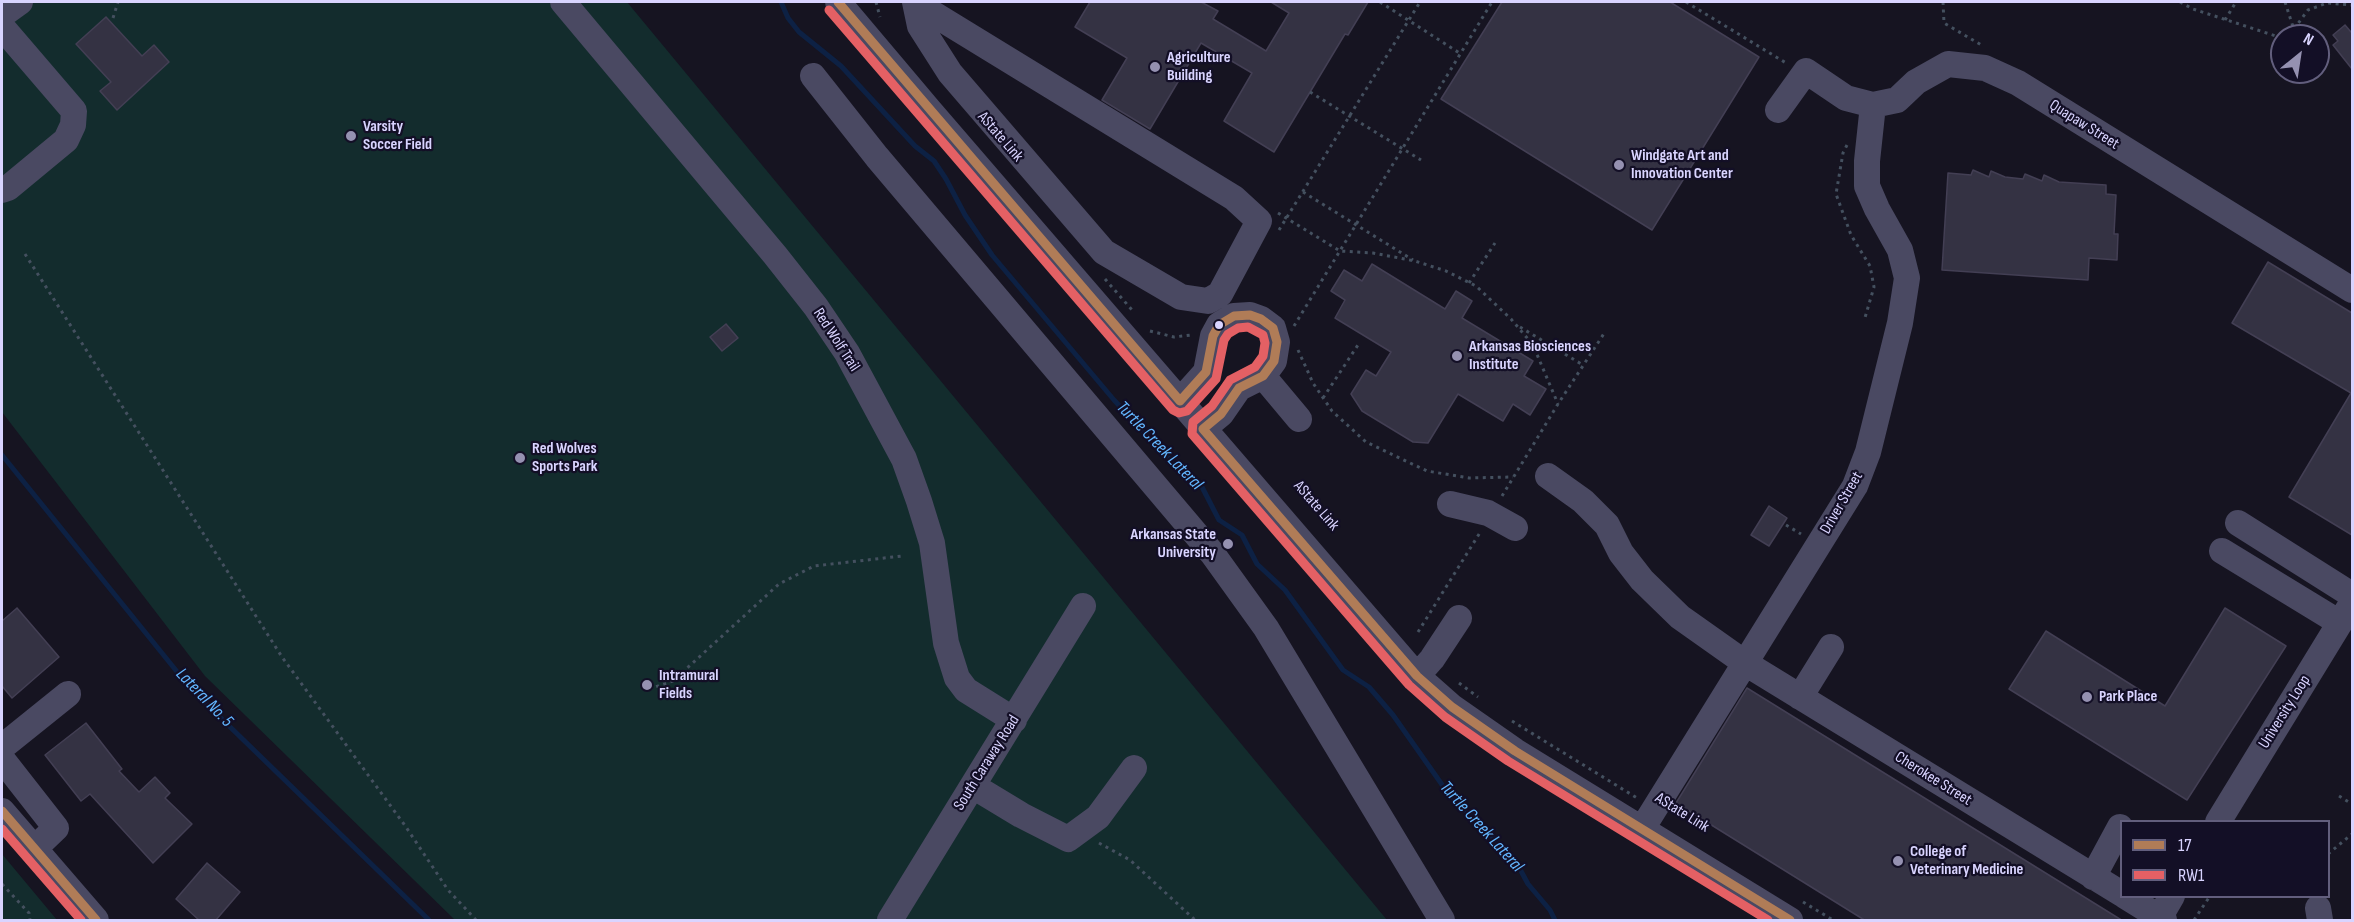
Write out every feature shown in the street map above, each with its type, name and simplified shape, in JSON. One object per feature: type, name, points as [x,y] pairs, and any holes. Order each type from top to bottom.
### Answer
[{"type":"street","points":[[2,15],[20,2]]},
{"type":"street","name":"Red Wolf Trail","points":[[563,2],[776,255],[816,307],[847,353],[904,459],[919,501],[932,543],[946,643],[957,678],[966,690],[1014,720]]},
{"type":"street","points":[[848,5],[929,110],[1417,676],[1452,707],[1515,751],[1648,819],[1784,913]]},
{"type":"street","points":[[924,8],[1234,198],[1258,221],[1220,294],[1208,301],[1181,297],[1104,252],[950,74],[920,26],[924,8]]},
{"type":"street","points":[[2,27],[74,111],[73,126],[66,141],[8,188],[2,190]]},
{"type":"street","name":"Quapaw Street","points":[[1873,105],[1898,100],[1916,82],[1948,64],[1985,68],[2018,83],[2352,290]]},
{"type":"street","points":[[1778,111],[1796,67],[1846,98],[1873,105]]},
{"type":"street","points":[[813,76],[885,166],[1212,553],[1266,628],[1442,921]]},
{"type":"street","name":"Driver Street","points":[[1648,819],[1860,478],[1900,323],[1907,278],[1900,249],[1877,209],[1867,186],[1867,161],[1873,105]]},
{"type":"street","points":[[1180,401],[1206,372],[1213,336],[1219,325],[1234,316],[1250,315],[1261,319],[1273,328],[1277,342],[1274,361],[1263,376],[1239,388],[1221,414],[1203,429]]},
{"type":"street","points":[[1263,376],[1299,419]]},
{"type":"street","name":"Cherokee Street","points":[[1548,477],[1583,501],[1607,525],[1621,553],[1642,580],[1680,617],[1745,663],[2120,894]]},
{"type":"street","points":[[1450,504],[1488,513],[1515,528]]},
{"type":"street","points":[[2238,523],[2352,595]]},
{"type":"street","points":[[2222,551],[2346,613]]},
{"type":"street","name":"South Caraway Road","points":[[890,921],[1083,606]]},
{"type":"street","name":"University Loop","points":[[2219,820],[2346,613]]},
{"type":"street","points":[[1417,676],[1432,658],[1458,618]]},
{"type":"street","points":[[1800,697],[1831,646]]},
{"type":"street","points":[[2,747],[68,694]]},
{"type":"street","points":[[2,759],[56,828],[34,849]]},
{"type":"street","points":[[973,786],[1021,815],[1068,839],[1098,818],[1134,768]]},
{"type":"street","points":[[2,811],[96,921]]},
{"type":"street","points":[[2093,877],[2120,828]]},
{"type":"street","name":"Cherokee Street","points":[[2127,898],[2163,914]]},
{"type":"path","points":[[113,18],[118,2]]},
{"type":"path","points":[[876,2],[880,17],[887,25]]},
{"type":"path","points":[[1380,2],[1461,54]]},
{"type":"path","points":[[1274,238],[1420,2]]},
{"type":"path","points":[[1287,324],[1291,332],[1492,2]]},
{"type":"path","points":[[1686,2],[1796,67]]},
{"type":"path","points":[[2180,2],[2193,9],[2270,34]]},
{"type":"path","points":[[2225,20],[2236,2]]},
{"type":"path","points":[[2285,2],[2292,24]]},
{"type":"path","points":[[2298,24],[2308,10],[2327,3],[2352,5]]},
{"type":"path","points":[[1310,92],[1421,160]]},
{"type":"path","points":[[1303,192],[1415,261]]},
{"type":"path","points":[[1277,212],[1340,251],[1373,253],[1415,261],[1446,271],[1476,286],[1516,324],[1533,345],[1558,404]]},
{"type":"path","points":[[1469,283],[1495,243]]},
{"type":"path","points":[[25,254],[282,657],[406,827],[448,890],[476,921]]},
{"type":"path","points":[[1101,273],[1136,315]]},
{"type":"path","points":[[1143,323],[1158,340]]},
{"type":"path","points":[[1516,324],[1583,365]]},
{"type":"path","points":[[1150,331],[1174,337],[1197,334]]},
{"type":"path","points":[[1497,505],[1605,332]]},
{"type":"path","points":[[1296,344],[1313,384],[1332,411],[1366,442],[1387,454],[1427,471],[1469,477],[1513,477]]},
{"type":"path","points":[[1323,398],[1358,345]]},
{"type":"path","points":[[1418,632],[1485,525]]},
{"type":"path","points":[[649,689],[674,681],[779,584],[805,570],[814,566],[902,556]]},
{"type":"path","points":[[1459,682],[1486,704]]},
{"type":"path","name":"AState Link","points":[[1505,717],[1648,819]]},
{"type":"path","points":[[2339,796],[2352,804]]},
{"type":"path","points":[[2330,852],[2352,834]]},
{"type":"path","points":[[1068,839],[1096,842],[1130,860],[1194,921]]},
{"type":"path","points":[[2,884],[29,913],[30,921]]},
{"type":"path","points":[[2194,921],[2209,898]]},
{"type":"path","points":[[1784,913],[1833,921]]},
{"type":"green space","name":"Red Wolves Sports Park","points":[[2,2],[627,2],[1387,920],[455,920],[205,676],[2,412]]},
{"type":"green space","points":[[2,854],[57,920],[2,920]]},
{"type":"building","points":[[1090,2],[1201,2],[1218,11],[1213,19],[1266,51],[1289,13],[1271,2],[1368,2],[1348,35],[1345,34],[1274,152],[1224,121],[1252,73],[1201,43],[1150,129],[1102,100],[1127,58],[1075,27]]},
{"type":"building","name":"Windgate Art and Innovation Center","points":[[1502,2],[1670,2],[1759,57],[1652,230],[1441,99]]},
{"type":"building","points":[[106,17],[142,56],[154,45],[169,62],[117,110],[100,91],[111,82],[76,44]]},
{"type":"building","points":[[2345,25],[2351,32],[2352,30],[2352,69],[2333,45],[2338,41],[2333,35]]},
{"type":"building","points":[[1973,170],[1989,177],[1991,171],[2005,177],[2023,179],[2025,174],[2042,181],[2044,175],[2059,182],[2106,185],[2106,194],[2116,195],[2114,234],[2118,234],[2117,260],[2089,258],[2088,280],[1942,270],[1948,173],[1971,175]]},
{"type":"building","points":[[2268,262],[2352,313],[2352,535],[2289,497],[2351,393],[2232,323]]},
{"type":"building","name":"Arkansas Biosciences Institute","points":[[1372,264],[1445,309],[1456,291],[1472,301],[1462,318],[1533,361],[1524,376],[1546,389],[1530,415],[1513,404],[1503,421],[1458,394],[1428,443],[1413,442],[1362,411],[1351,394],[1366,370],[1376,376],[1391,352],[1335,318],[1345,300],[1331,291],[1344,270],[1362,281]]},
{"type":"building","points":[[726,324],[738,338],[722,351],[710,337]]},
{"type":"building","points":[[1769,506],[1787,518],[1769,546],[1751,535]]},
{"type":"building","points":[[17,608],[59,657],[12,698],[2,686],[2,621]]},
{"type":"building","name":"Park Place","points":[[2225,608],[2286,646],[2187,800],[2009,689],[2046,631],[2165,706]]},
{"type":"building","name":"College of Veterinary Medicine","points":[[1747,688],[2123,921],[1866,921],[1676,803]]},
{"type":"building","points":[[86,723],[122,769],[119,771],[139,792],[155,777],[170,793],[165,798],[192,824],[153,863],[90,794],[81,801],[45,755]]},
{"type":"building","points":[[207,863],[240,892],[215,921],[200,921],[176,899]]},
{"type":"waterway","name":"Turtle Creek Lateral","points":[[781,2],[788,18],[799,32],[841,66],[915,146],[934,161],[965,215],[992,255],[1114,400],[1186,477],[1202,487],[1219,520],[1242,535],[1257,564],[1285,590],[1343,670],[1369,687],[1393,715],[1450,796],[1514,858],[1528,884],[1550,910],[1555,920]]},
{"type":"waterway","name":"Lateral No. 5","points":[[2,455],[191,689],[429,920]]},
{"type":"transit line","name":"17","points":[[838,2],[1180,401],[1206,372],[1213,336],[1219,325],[1234,316],[1250,315],[1261,319],[1273,328],[1277,342],[1274,361],[1263,376],[1239,388],[1221,414],[1203,429],[1417,676],[1452,707],[1515,751],[1790,920]]},
{"type":"transit line","name":"RW1","points":[[829,10],[1173,410],[1179,413],[1187,411],[1216,379],[1224,340],[1228,334],[1238,328],[1248,327],[1263,335],[1265,343],[1263,356],[1255,367],[1230,380],[1212,406],[1193,422],[1192,434],[1409,685],[1445,717],[1508,761],[1768,920]]},
{"type":"transit line","name":"17","points":[[2,811],[96,920]]},
{"type":"transit line","name":"RW1","points":[[2,829],[81,920]]},
{"type":"place","name":"Agriculture Building","points":[[1155,67]]},
{"type":"place","name":"Varsity Soccer Field","points":[[351,136]]},
{"type":"place","name":"Windgate Art and Innovation Center","points":[[1619,165]]},
{"type":"place","name":"Arkansas Biosciences Institute","points":[[1457,356]]},
{"type":"place","name":"Red Wolves Sports Park","points":[[520,458]]},
{"type":"place","name":"Arkansas State University","points":[[1228,544]]},
{"type":"place","name":"Intramural Fields","points":[[647,685]]},
{"type":"place","name":"Park Place","points":[[2087,697]]},
{"type":"place","name":"College of Veterinary Medicine","points":[[1898,861]]}]
